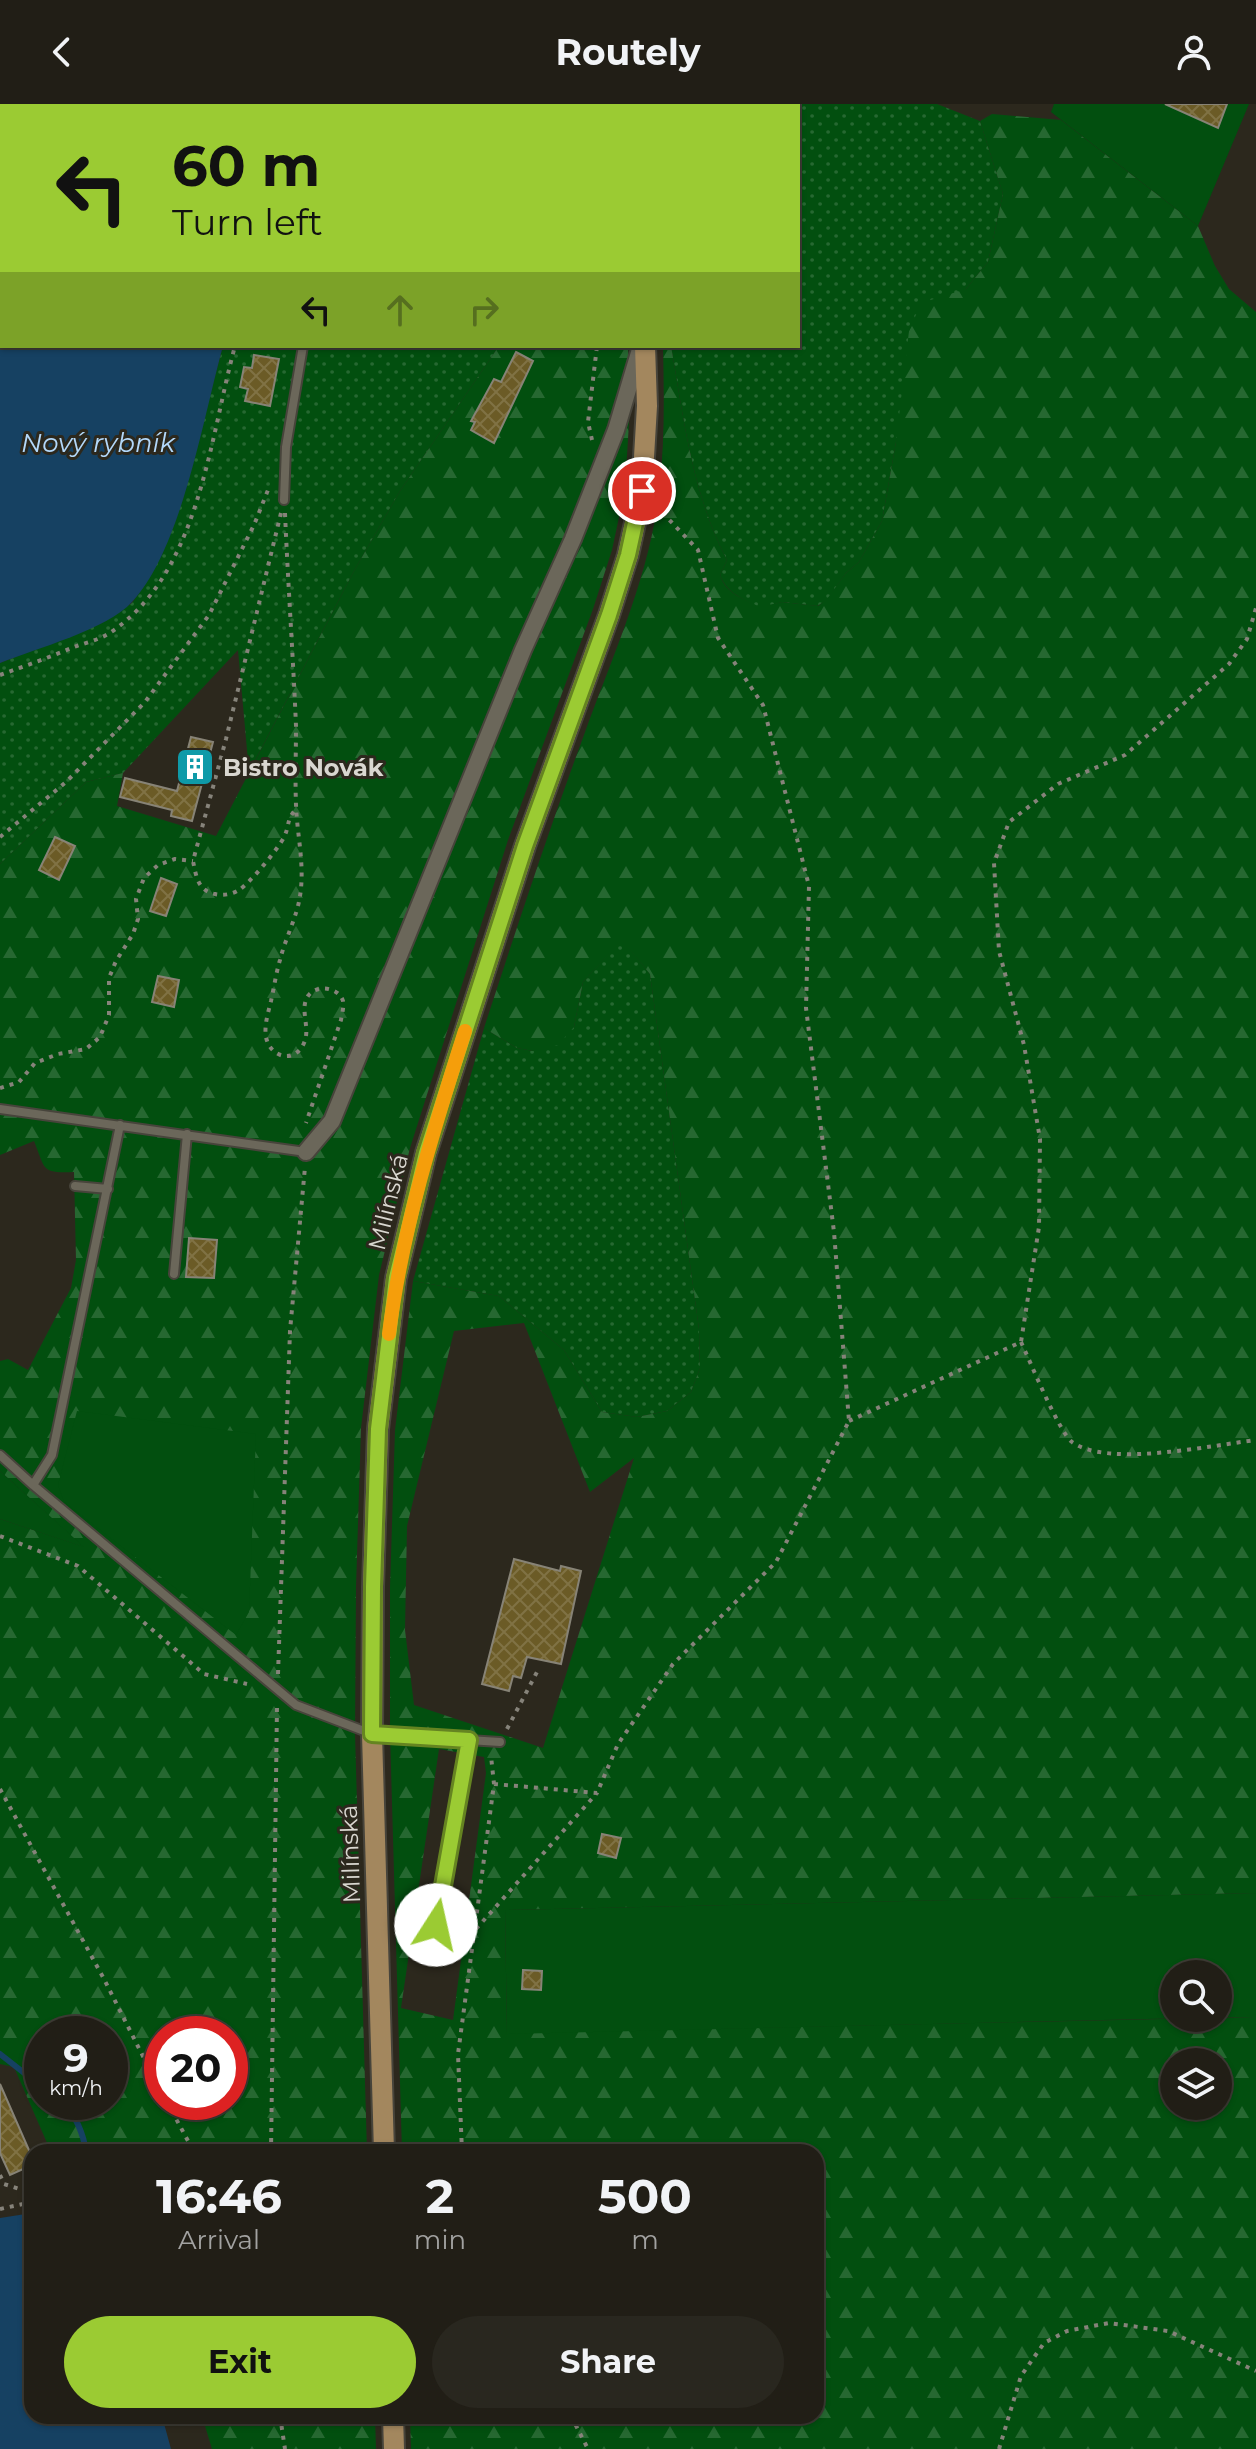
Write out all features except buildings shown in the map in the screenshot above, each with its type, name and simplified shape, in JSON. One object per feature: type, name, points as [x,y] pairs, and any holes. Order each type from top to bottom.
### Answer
[{"type":"main road","name":"Milínská","points":[[384,2144],[372,1734],[373,1587],[378,1429],[396,1278],[426,1153],[525,846],[628,555],[642,491],[647,406],[643,348]]},
{"type":"main road","points":[[393,2424],[394,2449]]},
{"type":"street","points":[[306,1152],[332,1121],[523,650],[573,539],[616,430],[642,348]]},
{"type":"lane","points":[[284,500],[286,447],[303,348]]},
{"type":"lane","points":[[0,1109],[306,1152]]},
{"type":"lane","points":[[33,1485],[52,1455],[120,1125]]},
{"type":"lane","points":[[174,1274],[187,1134]]},
{"type":"lane","points":[[75,1186],[108,1189]]},
{"type":"lane","points":[[0,1455],[296,1705],[372,1734],[500,1742]]},
{"type":"lane","points":[[436,1925],[469,1740]]},
{"type":"path","points":[[0,674],[106,635],[139,610],[162,579],[184,538],[200,490],[235,348]]},
{"type":"path","points":[[594,449],[588,422],[597,348]]},
{"type":"path","points":[[0,837],[66,782],[145,702],[209,615],[270,486]]},
{"type":"path","points":[[475,1930],[597,1793],[618,1744],[673,1664],[776,1562],[849,1421],[834,1232],[806,1008],[809,886],[763,705],[718,638],[698,550],[642,491]]},
{"type":"path","points":[[284,500],[193,861],[196,880],[207,892],[222,895],[239,890],[285,836],[288,817],[296,809]]},
{"type":"path","points":[[271,2144],[278,1692],[290,1331],[306,1152],[305,1125],[341,1020],[343,1003],[340,995],[331,990],[321,988],[313,991],[306,998],[307,1031],[304,1045],[296,1054],[282,1057],[270,1048],[266,1027],[279,960],[300,896],[301,846],[296,809],[296,727],[284,500]]},
{"type":"path","points":[[1256,608],[1247,639],[1229,664],[1125,755],[1058,784],[1009,822],[994,863],[999,951],[1024,1045],[1040,1139],[1039,1227],[1021,1342],[1060,1425],[1071,1441],[1097,1453],[1134,1454],[1256,1440]]},
{"type":"path","points":[[0,1088],[19,1082],[35,1063],[58,1054],[86,1049],[100,1037],[109,1015],[109,978],[133,934],[138,919],[136,899],[144,878],[158,865],[175,859],[193,861]]},
{"type":"path","points":[[849,1421],[1021,1342]]},
{"type":"path","points":[[0,1536],[78,1566],[204,1674],[278,1692]]},
{"type":"path","points":[[500,1742],[537,1672]]},
{"type":"path","points":[[462,2144],[458,2054],[494,1784],[489,1742]]},
{"type":"path","points":[[494,1784],[597,1793]]},
{"type":"path","points":[[0,1789],[144,2058]]},
{"type":"path","points":[[177,2120],[190,2144]]},
{"type":"path","points":[[0,2175],[4,2184],[24,2190]]},
{"type":"path","points":[[0,2209],[24,2202]]},
{"type":"path","points":[[999,2449],[1021,2376],[1044,2343],[1067,2331],[1109,2323],[1168,2331],[1256,2371]]},
{"type":"path","points":[[281,2424],[285,2449]]},
{"type":"path","points":[[575,2424],[588,2449]]},
{"type":"green space","points":[[800,104],[937,104],[980,121],[1003,194],[988,262],[966,289],[896,442],[882,521],[859,562],[846,573],[827,600],[817,606],[782,602],[760,608],[727,587],[720,575],[727,560],[705,509],[685,429],[671,348],[800,348]]},
{"type":"green space","points":[[1054,104],[1249,104],[1198,226],[1051,112]]},
{"type":"green space","points":[[992,114],[1061,120],[1198,226],[1215,266],[1229,289],[1256,312],[1256,1893],[505,1910],[507,2033],[1160,2019],[1160,2032],[1232,2032],[1232,2018],[1256,2017],[1256,2449],[411,2449],[410,2424],[824,2424],[824,2144],[402,2144],[390,1733],[395,1430],[413,1281],[499,1296],[564,1350],[602,1412],[637,1417],[667,1411],[691,1392],[700,1368],[699,1329],[650,974],[622,940],[583,982],[574,1027],[558,1045],[533,1051],[517,1048],[484,1028],[558,808],[639,585],[654,523],[661,474],[663,348],[671,348],[697,482],[727,560],[720,575],[723,582],[736,595],[760,607],[782,602],[818,606],[859,562],[882,521],[896,442],[909,331],[921,303],[966,289],[988,262],[1003,194],[980,121]],"holes":[[[524,1323],[590,1492],[634,1458],[543,1748],[414,1705],[405,1630],[407,1526],[454,1331]],[[439,1749],[484,1757],[486,1773],[453,2020],[401,2008]]]},
{"type":"green space","points":[[222,348],[498,348],[400,491],[354,571],[249,772],[238,650],[123,773],[86,782],[0,864],[0,663],[102,623],[132,603],[151,575],[185,489]]},
{"type":"green space","points":[[498,348],[628,348],[630,406],[625,489],[612,550],[508,840],[410,1148],[379,1275],[361,1428],[356,1587],[355,1734],[367,2144],[48,2144],[37,2120],[128,2120],[128,2016],[24,2016],[24,2090],[14,2067],[0,2064],[0,1519],[82,1546],[0,1471],[0,1361],[8,1359],[28,1370],[71,1288],[76,1260],[74,1172],[56,1172],[46,1168],[34,1141],[0,1155],[0,864],[86,782],[123,773],[117,806],[216,836],[354,571],[400,491]]},
{"type":"green space","points":[[622,939],[650,974],[699,1329],[700,1368],[691,1392],[667,1411],[637,1417],[602,1412],[564,1350],[499,1296],[413,1281],[484,1028],[517,1048],[533,1051],[574,1027],[583,982]]},
{"type":"green space","points":[[77,1411],[256,1434],[249,1612],[236,1635],[64,1502],[58,1485]]},
{"type":"green space","points":[[0,1471],[84,1547],[0,1519]]},
{"type":"green space","points":[[1256,1893],[1256,2017],[1232,2017],[1232,1960],[1160,1960],[1160,2019],[507,2034],[505,1910]]},
{"type":"green space","points":[[204,2424],[375,2424],[376,2449],[212,2449]]},
{"type":"water","name":"Nový rybník","points":[[0,348],[222,348],[189,481],[164,549],[149,578],[132,602],[106,621],[0,663]]},
{"type":"water","points":[[24,2214],[24,2424],[164,2424],[171,2449],[0,2449],[0,2218]]},
{"type":"waterway","points":[[0,2054],[24,2073]]},
{"type":"waterway","points":[[75,2120],[84,2144]]},
{"type":"slow traffic","points":[[389,1334],[396,1278],[426,1153],[465,1031]]},
{"type":"place","name":"Bistro Novák","points":[[195,767]]},
{"type":"route","points":[[436,1925],[469,1740],[372,1734],[378,1429],[396,1278],[426,1153],[525,846],[609,615],[628,555],[642,491]]}]
